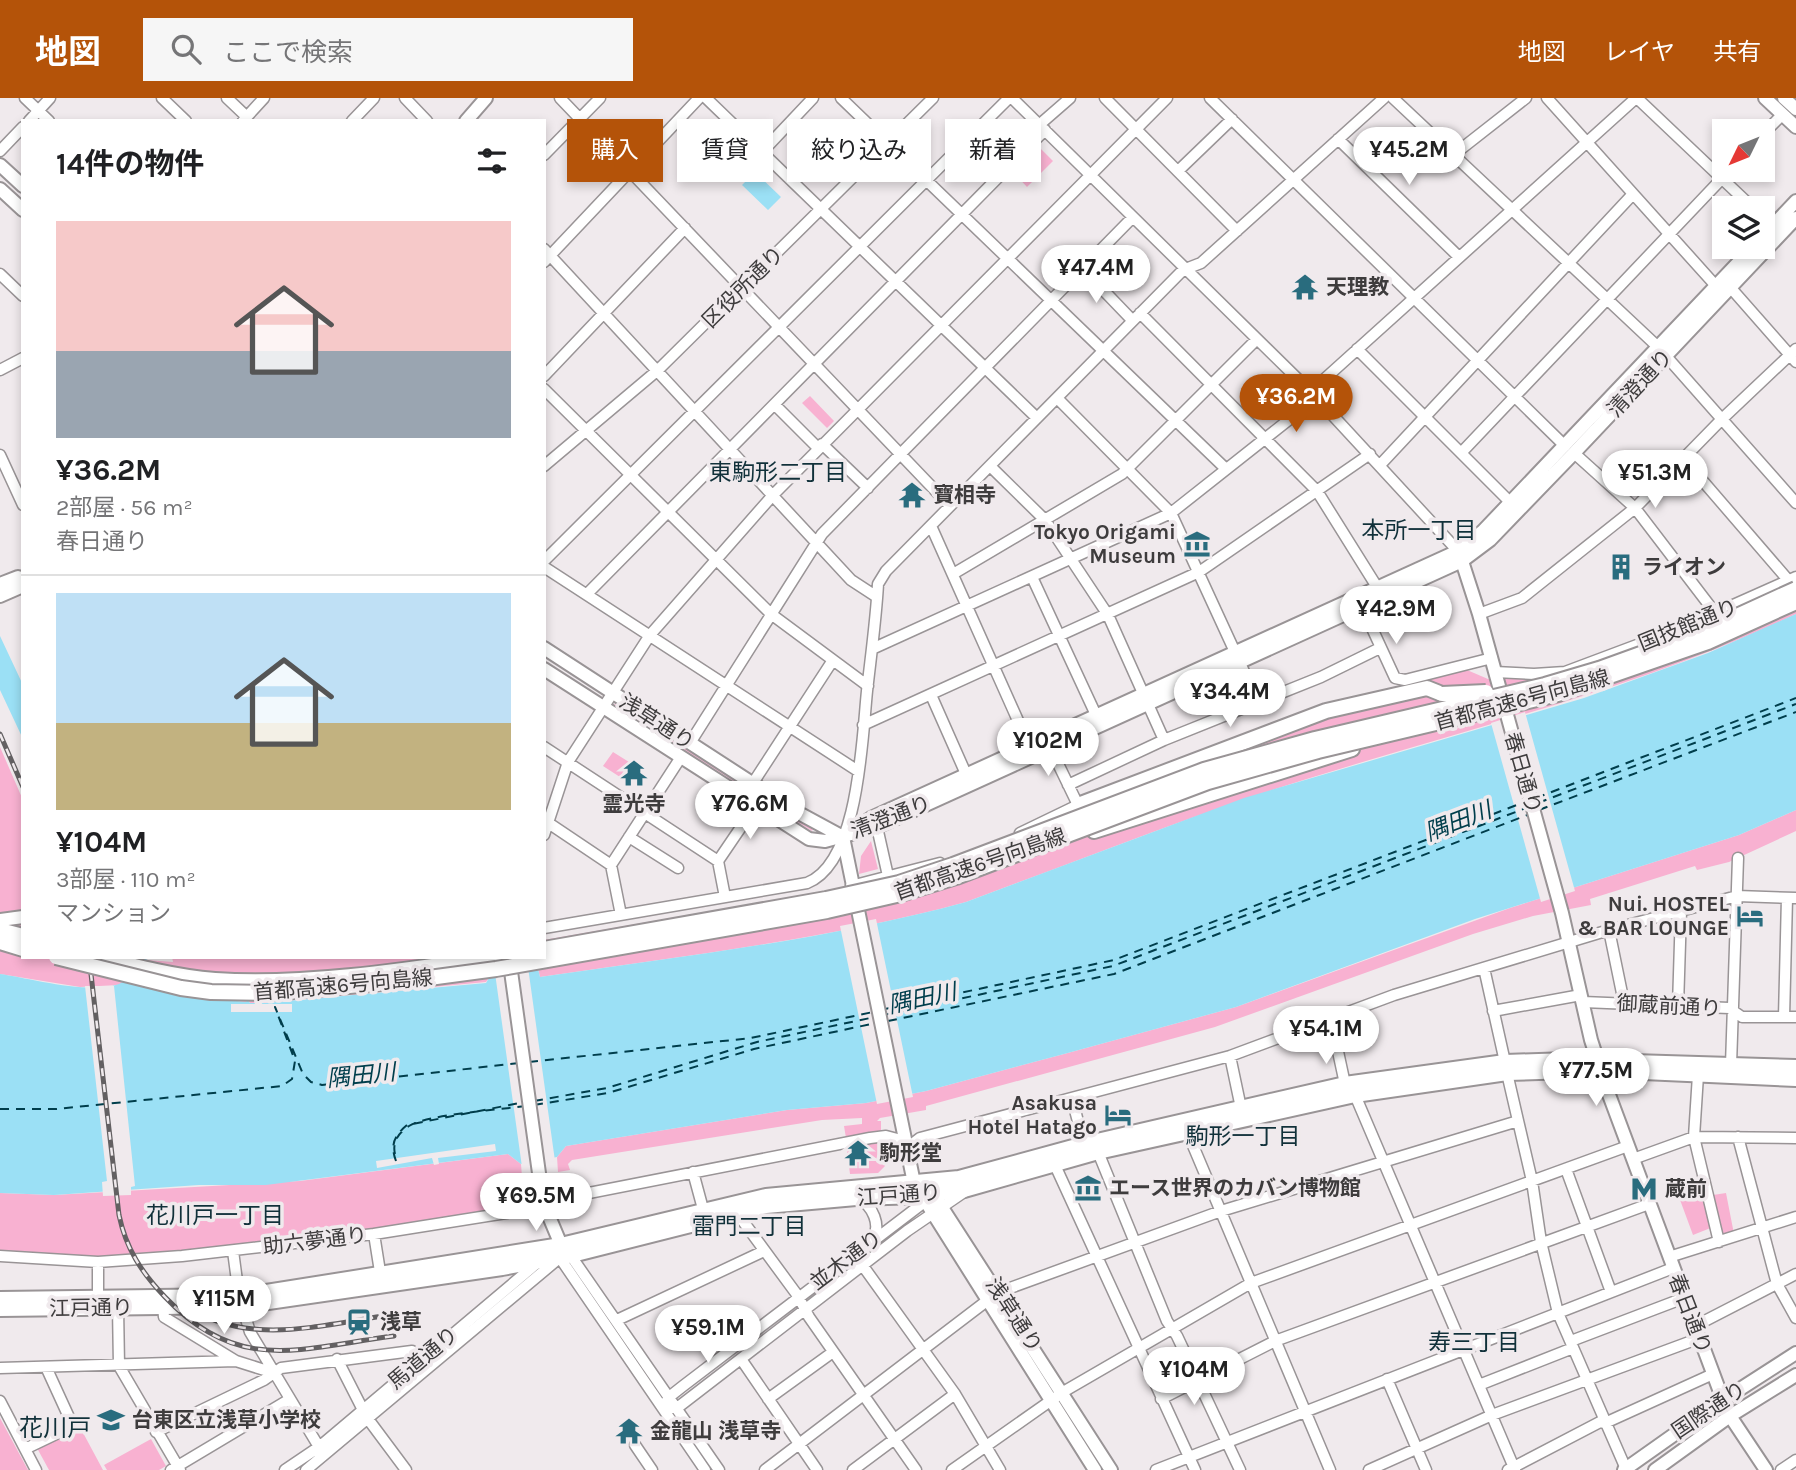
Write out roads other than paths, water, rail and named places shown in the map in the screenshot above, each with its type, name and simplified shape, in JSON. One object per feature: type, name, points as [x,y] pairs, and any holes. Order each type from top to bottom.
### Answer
[{"type":"highway","name":"首都高速6号向島線","points":[[546,949],[827,899],[899,883],[1204,770],[1315,739],[1545,685],[1704,631],[1794,582]]},
{"type":"highway","name":"首都高速6号向島線","points":[[64,959],[158,984],[240,993],[414,980],[521,965],[828,911],[901,894],[956,877],[1182,790],[1318,751],[1516,706],[1603,680],[1707,642],[1796,602]]},
{"type":"highway","points":[[1078,805],[1326,712],[1427,688],[1442,694],[1545,685]]},
{"type":"highway","points":[[947,861],[1017,856],[1413,729]]},
{"type":"highway","points":[[0,930],[21,935]]},
{"type":"highway","points":[[0,943],[21,948]]},
{"type":"highway","name":"首都高速6号向島線","points":[[109,959],[182,976],[240,981],[496,959]]},
{"type":"highway","name":"江戸通り","points":[[1599,1065],[1698,1075],[1796,1079]]},
{"type":"highway","name":"江戸通り","points":[[381,1280],[539,1261],[703,1209],[856,1198],[930,1202],[1241,1108],[1350,1089],[1506,1068],[1599,1065],[1796,1067]]},
{"type":"highway","name":"江戸通り","points":[[0,1309],[163,1306],[240,1301],[564,1253],[800,1191],[959,1178],[1084,1144],[1186,1126],[1350,1089]]},
{"type":"highway","points":[[930,1202],[959,1178]]},
{"type":"highway","name":"江戸通り","points":[[0,1299],[98,1296],[240,1301]]},
{"type":"main road","points":[[468,119],[486,98]]},
{"type":"main road","points":[[1765,98],[1796,127]]},
{"type":"main road","points":[[1784,98],[1796,110]]},
{"type":"main road","points":[[0,165],[21,184]]},
{"type":"main road","points":[[0,189],[21,208]]},
{"type":"main road","points":[[1775,216],[1796,201]]},
{"type":"main road","name":"清澄通り","points":[[843,837],[877,827],[1048,743],[1490,540],[1569,449],[1662,351],[1795,222]]},
{"type":"main road","name":"清澄通り","points":[[1662,351],[1742,259]]},
{"type":"main road","name":"清澄通り","points":[[1359,602],[1377,587],[1460,556],[1510,502],[1569,449]]},
{"type":"main road","name":"春日通り","points":[[1460,556],[1492,658],[1570,942],[1599,1065],[1723,1400],[1730,1416],[1766,1470]]},
{"type":"main road","points":[[0,584],[21,579]]},
{"type":"main road","points":[[0,596],[21,587]]},
{"type":"main road","name":"浅草通り","points":[[546,649],[753,783],[843,837],[911,1164],[930,1202],[993,1296],[1063,1392],[1111,1470]]},
{"type":"main road","name":"浅草通り","points":[[546,670],[809,839],[825,841],[843,837]]},
{"type":"main road","name":"清澄通り","points":[[1048,743],[1096,715],[1146,699]]},
{"type":"main road","name":"清澄通り","points":[[843,837],[872,818],[967,774],[1031,751]]},
{"type":"main road","points":[[0,920],[21,917]]},
{"type":"main road","points":[[505,959],[544,1204],[564,1253]]},
{"type":"main road","name":"浅草通り","points":[[993,1296],[1051,1400],[1095,1470]]},
{"type":"main road","name":"国際通り","points":[[1625,1470],[1723,1400],[1796,1353]]},
{"type":"main road","name":"国際通り","points":[[1655,1470],[1670,1466],[1730,1416],[1796,1375]]},
{"type":"street","points":[[25,98],[47,119]]},
{"type":"street","points":[[31,119],[50,98]]},
{"type":"street","points":[[162,98],[184,119]]},
{"type":"street","points":[[227,98],[245,119],[264,98]]},
{"type":"street","points":[[354,119],[374,98]]},
{"type":"street","points":[[405,98],[425,119]]},
{"type":"street","points":[[560,98],[579,119],[600,98]]},
{"type":"street","points":[[663,137],[699,98]]},
{"type":"street","points":[[706,98],[728,119]]},
{"type":"street","points":[[773,140],[813,98]]},
{"type":"street","points":[[841,98],[863,119]]},
{"type":"street","name":"区役所通り","points":[[912,119],[933,98]]},
{"type":"street","points":[[931,175],[1011,98]]},
{"type":"street","name":"春日通り","points":[[1011,98],[1313,394],[1460,556]]},
{"type":"street","points":[[587,594],[895,282],[1070,98]]},
{"type":"street","points":[[1105,98],[1237,230]]},
{"type":"street","points":[[611,865],[546,821],[568,762],[650,635],[773,495],[820,446],[1167,98]]},
{"type":"street","points":[[1210,98],[1569,449],[1635,508],[1716,614]]},
{"type":"street","points":[[546,928],[813,880],[829,864],[843,837],[856,795],[878,584],[886,571],[1184,270],[1199,264],[1384,98]]},
{"type":"street","points":[[1393,98],[1662,351],[1796,503]]},
{"type":"street","points":[[1452,156],[1526,98]]},
{"type":"street","points":[[1547,98],[1716,286]]},
{"type":"street","points":[[872,649],[1171,513],[1305,407],[1320,383],[1637,98],[1712,169]]},
{"type":"street","points":[[1775,121],[1782,114]]},
{"type":"street","points":[[1178,171],[1232,119]]},
{"type":"street","points":[[0,151],[21,129]]},
{"type":"street","points":[[546,153],[567,131]]},
{"type":"street","points":[[1338,139],[1459,257]]},
{"type":"street","points":[[773,162],[1037,418]]},
{"type":"street","points":[[621,182],[546,255],[604,312],[851,580],[877,597]]},
{"type":"street","points":[[639,182],[950,506]]},
{"type":"street","name":"区役所通り","points":[[546,465],[658,370],[848,182]]},
{"type":"street","points":[[546,559],[924,182]]},
{"type":"street","points":[[928,182],[1226,470]]},
{"type":"street","points":[[1461,453],[1717,182]]},
{"type":"street","points":[[1725,182],[1740,196]]},
{"type":"street","points":[[1380,465],[1633,194]]},
{"type":"street","points":[[690,743],[816,542],[1133,218]]},
{"type":"street","points":[[546,374],[685,228]]},
{"type":"street","points":[[1083,269],[1211,385],[1317,491],[1377,587]]},
{"type":"street","points":[[0,274],[21,294]]},
{"type":"street","points":[[1479,614],[1522,598],[1635,508],[1721,419],[1794,355],[1730,287]]},
{"type":"street","points":[[953,574],[1129,468],[1257,339]]},
{"type":"street","points":[[1357,349],[1510,502]]},
{"type":"street","points":[[0,370],[21,359]]},
{"type":"street","points":[[546,391],[771,614],[868,686]]},
{"type":"street","points":[[1057,398],[1171,513],[1258,702]]},
{"type":"street","points":[[775,405],[867,488]]},
{"type":"street","points":[[863,725],[1199,572],[1370,454]]},
{"type":"street","points":[[0,455],[18,483]]},
{"type":"street","points":[[1683,458],[1794,582]]},
{"type":"street","points":[[990,466],[1045,520],[1108,615],[1164,740]]},
{"type":"street","points":[[931,526],[1031,751]]},
{"type":"street","points":[[546,568],[858,771]]},
{"type":"street","points":[[1032,577],[1096,715]]},
{"type":"street","name":"国技館通り","points":[[1495,672],[1565,672],[1794,582]]},
{"type":"street","points":[[1359,602],[1392,675],[1401,680],[1492,658]]},
{"type":"street","points":[[1068,785],[1164,740],[1321,677],[1380,648]]},
{"type":"street","points":[[753,783],[833,660]]},
{"type":"street","points":[[931,695],[967,774]]},
{"type":"street","points":[[852,888],[988,848],[1078,805],[1048,743]]},
{"type":"street","points":[[546,748],[718,861]]},
{"type":"street","points":[[621,915],[611,865],[681,757]]},
{"type":"street","points":[[725,897],[718,861],[755,805]]},
{"type":"street","points":[[877,827],[888,876]]},
{"type":"street","points":[[629,837],[678,868]]},
{"type":"street","points":[[1731,1065],[1735,1011],[1738,858]]},
{"type":"street","points":[[906,1144],[920,1138],[1230,1056],[1394,995],[1609,930],[1737,896],[1791,898],[1791,958],[1784,1017]]},
{"type":"street","points":[[1678,1006],[1682,911]]},
{"type":"street","points":[[1609,930],[1624,1003]]},
{"type":"street","points":[[1484,968],[1532,1181],[1541,1242],[1558,1312],[1625,1470]]},
{"type":"street","name":"御蔵前通り","points":[[1493,1011],[1582,998],[1624,1003],[1729,1007],[1742,1017],[1796,1017]]},
{"type":"street","points":[[1331,1019],[1350,1089],[1412,1226],[1512,1469],[1601,1422],[1605,1423],[1713,1374]]},
{"type":"street","points":[[1230,1056],[1241,1108]]},
{"type":"street","points":[[1698,1075],[1694,1137],[1719,1242]]},
{"type":"street","points":[[1072,1099],[1084,1144]]},
{"type":"street","points":[[765,1470],[993,1296],[1221,1211],[1518,1121]]},
{"type":"street","points":[[1186,1126],[1330,1470]]},
{"type":"street","name":"助六夢通り","points":[[0,1256],[98,1262],[233,1251],[374,1234],[544,1204],[881,1136],[906,1144]]},
{"type":"street","points":[[1633,1160],[1694,1137],[1796,1138]]},
{"type":"street","points":[[1738,1137],[1777,1284],[1796,1318]]},
{"type":"street","points":[[952,1470],[1063,1392],[1251,1283],[1628,1146]]},
{"type":"street","points":[[1098,1152],[1172,1329],[1240,1470]]},
{"type":"street","points":[[1054,1163],[1137,1349],[1195,1470]]},
{"type":"street","points":[[1566,1168],[1611,1292]]},
{"type":"street","points":[[693,1172],[703,1209]]},
{"type":"street","points":[[856,1198],[868,1205],[874,1219],[876,1228],[872,1240]]},
{"type":"street","name":"並木通り","points":[[663,1408],[669,1397],[798,1296],[872,1240],[930,1202]]},
{"type":"street","name":"並木通り","points":[[677,1408],[892,1243],[930,1202]]},
{"type":"street","points":[[1161,1399],[1275,1341],[1649,1204]]},
{"type":"street","points":[[733,1208],[798,1296],[804,1310],[916,1470]]},
{"type":"street","points":[[1156,1470],[1611,1292],[1719,1242],[1796,1217]]},
{"type":"street","points":[[882,1233],[892,1234],[892,1243]]},
{"type":"street","points":[[374,1234],[381,1280]]},
{"type":"street","points":[[233,1251],[240,1301],[250,1332],[322,1452]]},
{"type":"street","points":[[617,1320],[764,1251]]},
{"type":"street","points":[[564,1253],[617,1320],[719,1470]]},
{"type":"street","points":[[564,1253],[705,1470]]},
{"type":"street","name":"馬道通り","points":[[306,1470],[322,1452],[366,1414],[564,1253]]},
{"type":"street","name":"馬道通り","points":[[366,1414],[421,1358],[539,1261]]},
{"type":"street","points":[[98,1262],[98,1296]]},
{"type":"street","points":[[863,1266],[955,1394],[1000,1470]]},
{"type":"street","points":[[1369,1470],[1492,1415],[1588,1381],[1697,1332],[1796,1274]]},
{"type":"street","points":[[1479,1385],[1684,1298]]},
{"type":"street","points":[[163,1306],[164,1317],[236,1361],[274,1373]]},
{"type":"street","points":[[118,1307],[119,1366],[176,1469],[290,1399]]},
{"type":"street","points":[[156,1432],[281,1368],[412,1351],[421,1358]]},
{"type":"street","points":[[768,1399],[833,1352]]},
{"type":"street","points":[[337,1359],[366,1414],[406,1470]]},
{"type":"street","points":[[741,1359],[817,1470]]},
{"type":"street","points":[[0,1367],[236,1361]]},
{"type":"street","points":[[25,1450],[73,1426],[46,1367]]},
{"type":"street","points":[[1387,1379],[1426,1470]]},
{"type":"street","points":[[853,1470],[955,1394]]},
{"type":"street","points":[[0,1401],[36,1470]]},
{"type":"street","points":[[663,1408],[677,1408]]},
{"type":"street","points":[[635,1445],[652,1470]]},
{"type":"street","name":"馬道通り","points":[[285,1470],[322,1452]]},
{"type":"street","points":[[1781,1470],[1796,1460]]},
{"type":"water","points":[[745,182],[765,182],[781,197],[768,210],[742,185]]},
{"type":"water","name":"隅田川","points":[[1796,614],[1796,810],[1739,835],[1475,919],[1236,1007],[926,1091],[866,1103],[787,1110],[566,1146],[557,1157],[521,1164],[508,1154],[266,1185],[199,1185],[54,1195],[0,1193],[0,974],[99,988],[124,981],[131,959],[146,959],[164,988],[173,994],[246,1002],[247,999],[250,1003],[265,1003],[486,983],[489,978],[538,969],[540,977],[808,937],[966,902],[1244,798],[1584,698],[1708,653]]},
{"type":"water","points":[[0,636],[21,681],[21,735],[0,690]]},
{"type":"railway","points":[[0,734],[21,782]]},
{"type":"railway","points":[[89,959],[119,1215],[131,1250],[149,1279],[192,1322],[219,1338],[245,1347],[300,1350],[394,1336]]},
{"type":"railway","points":[[180,1301],[204,1316],[229,1325],[255,1329],[309,1328],[390,1315]]},
{"type":"place","name":"天理教","points":[[1305,287]]},
{"type":"place","name":"寶相寺","points":[[912,495]]},
{"type":"place","name":"Tokyo Origami Museum","points":[[1197,544]]},
{"type":"place","name":"ライオン","points":[[1621,567]]},
{"type":"place","name":"霊光寺","points":[[634,773]]},
{"type":"place","name":"Nui. HOSTEL & BAR LOUNGE","points":[[1750,916]]},
{"type":"place","name":"Asakusa Hotel Hatago","points":[[1118,1115]]},
{"type":"place","name":"駒形堂","points":[[858,1153]]},
{"type":"place","name":"エース世界のカバン博物館","points":[[1088,1188]]},
{"type":"place","name":"蔵前","points":[[1644,1189]]},
{"type":"place","name":"浅草","points":[[359,1322]]},
{"type":"place","name":"台東区立浅草小学校","points":[[111,1420]]},
{"type":"place","name":"金龍山 浅草寺","points":[[629,1431]]},
{"type":"district","name":"東駒形二丁目","points":[[778,472]]},
{"type":"district","name":"本所一丁目","points":[[1419,530]]},
{"type":"district","name":"駒形一丁目","points":[[1243,1136]]},
{"type":"district","name":"花川戸一丁目","points":[[215,1215]]},
{"type":"district","name":"雷門二丁目","points":[[749,1226]]},
{"type":"district","name":"寿三丁目","points":[[1474,1342]]},
{"type":"district","name":"花川戸","points":[[55,1428]]}]
